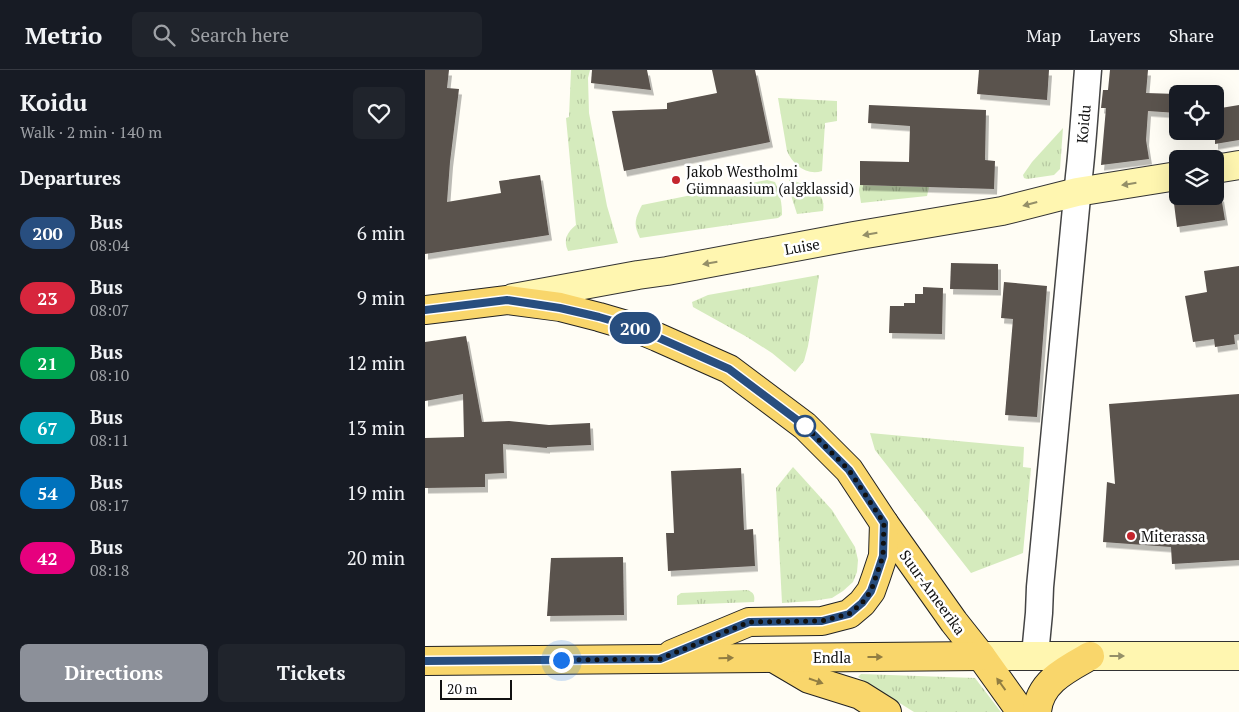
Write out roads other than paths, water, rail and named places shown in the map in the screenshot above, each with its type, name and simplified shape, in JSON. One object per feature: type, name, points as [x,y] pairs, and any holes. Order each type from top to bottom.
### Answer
[{"type":"main road","points":[[1224,168],[1239,165]]},
{"type":"main road","name":"Luise","points":[[425,310],[507,300],[854,236],[1002,211],[1077,192],[1169,177]]},
{"type":"main road","name":"Suur-Ameerika","points":[[507,300],[560,308],[599,317],[633,327],[657,337],[729,369],[805,426],[849,470],[954,622],[1021,712]]},
{"type":"main road","points":[[660,659],[749,622],[822,621],[849,614],[862,603],[871,591],[883,556],[884,523]]},
{"type":"main road","name":"Endla","points":[[425,661],[1035,655],[1239,656]]},
{"type":"main road","points":[[1037,712],[1037,706],[1045,689],[1059,674],[1090,656]]},
{"type":"main road","points":[[773,658],[809,678],[860,695],[887,712]]},
{"type":"street","name":"Koidu","points":[[1035,655],[1088,70]]},
{"type":"place","name":"Jakob Westholmi Gümnaasium (algklassid)","points":[[676,180]]},
{"type":"place","name":"Miterassa","points":[[1131,536]]}]
